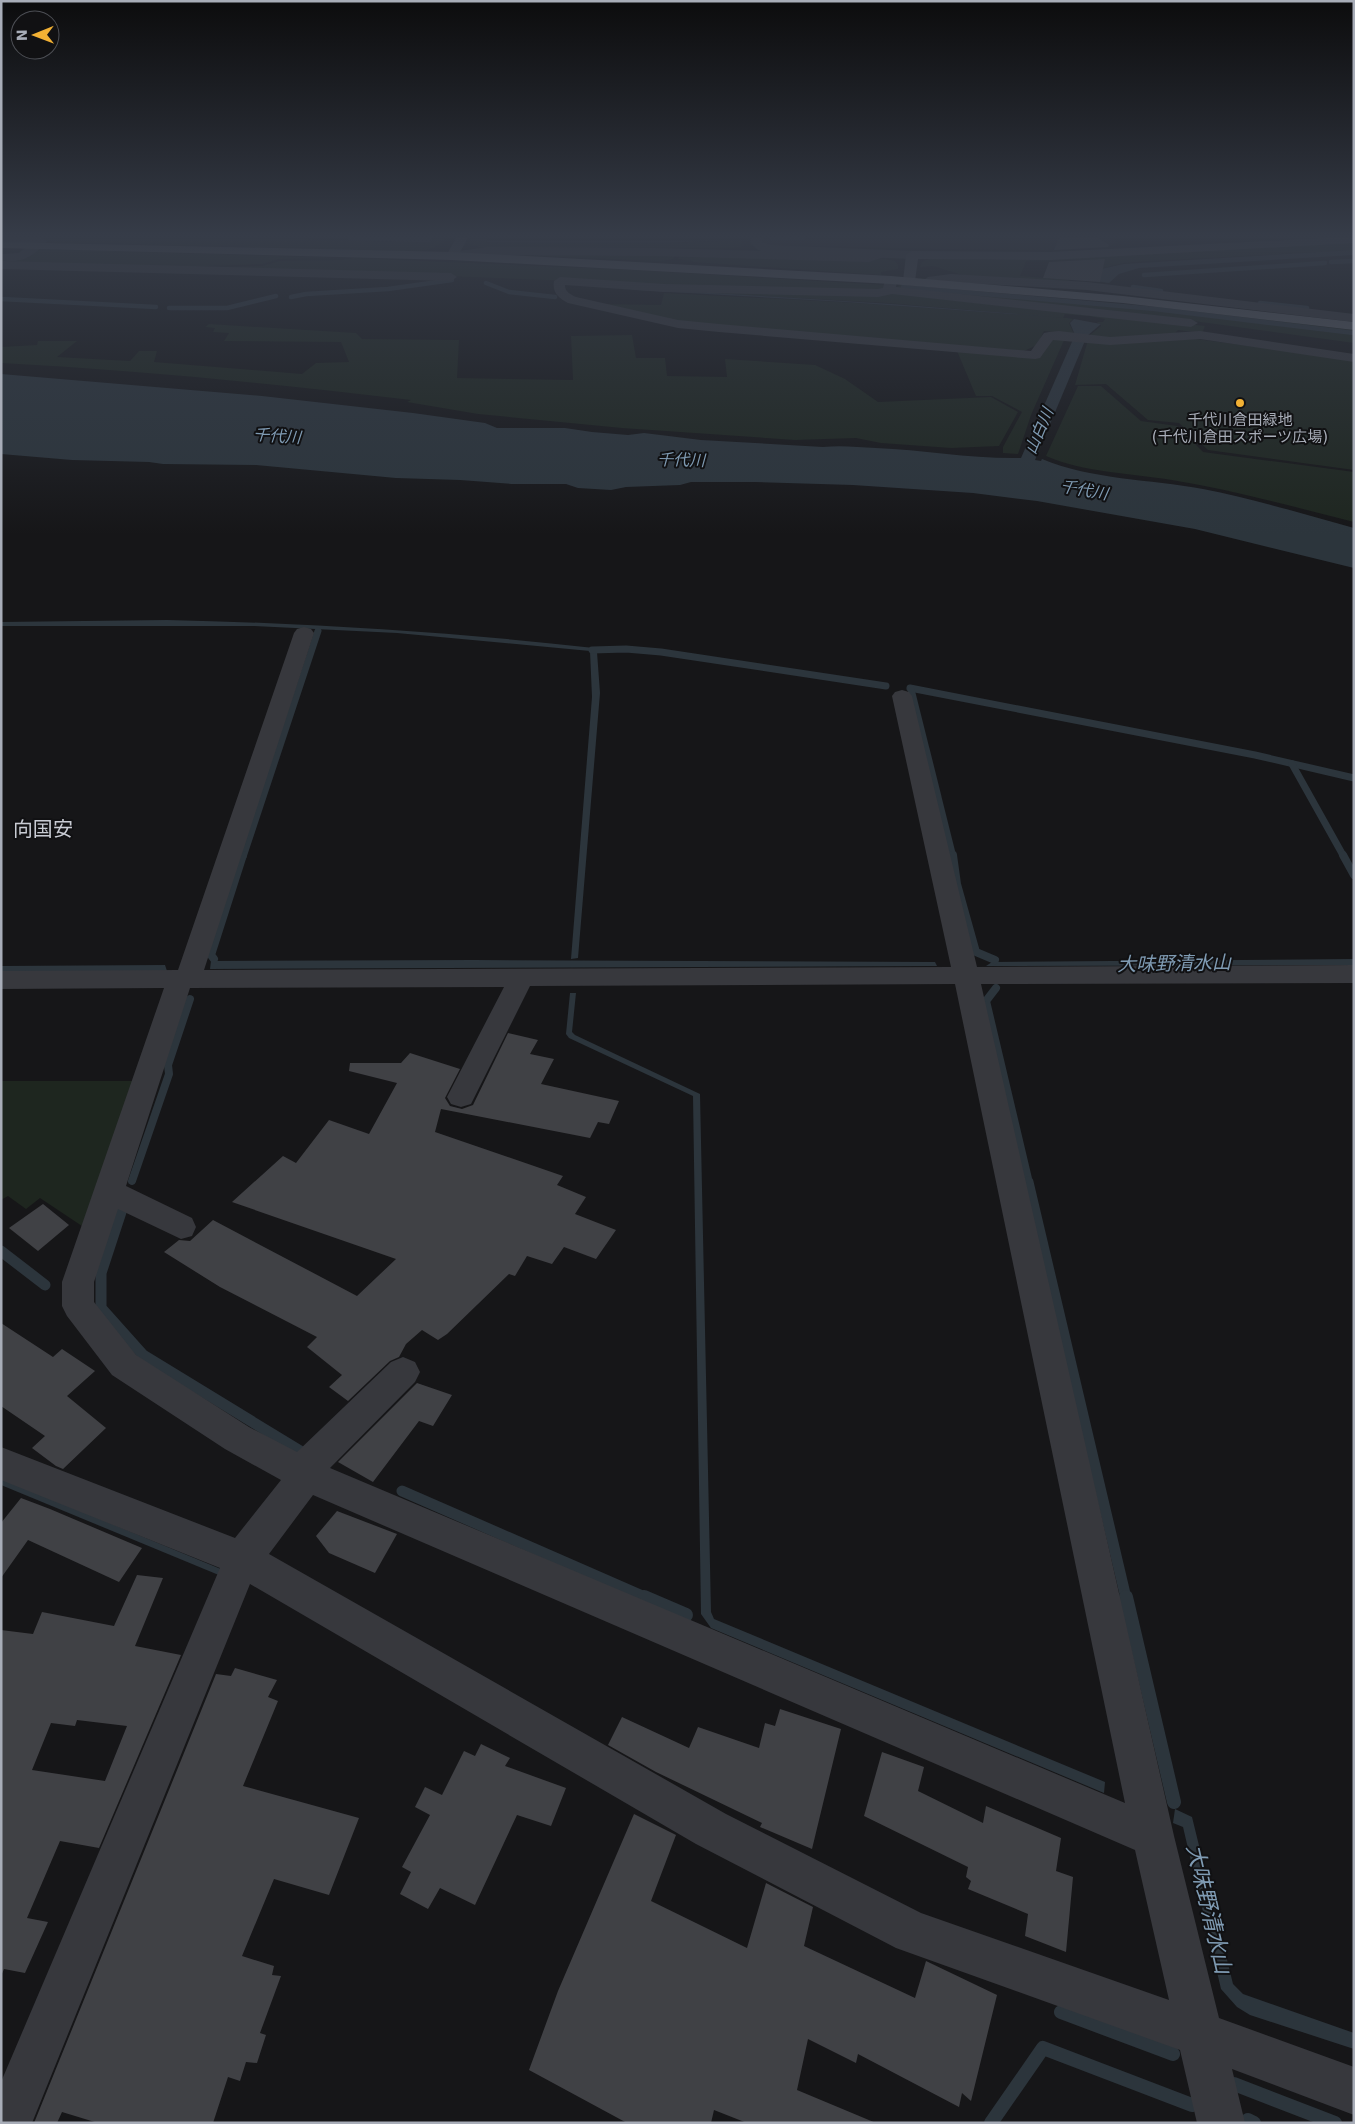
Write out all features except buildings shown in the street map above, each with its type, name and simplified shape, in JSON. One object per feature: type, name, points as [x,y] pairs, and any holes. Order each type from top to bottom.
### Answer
[{"type":"street","points":[[824,337],[1035,355],[1048,337]]},
{"type":"street","points":[[1074,337],[1110,340],[1162,337]]},
{"type":"street","points":[[1214,337],[1354,358]]},
{"type":"street","points":[[1295,337],[1354,345]]},
{"type":"street","points":[[304,633],[78,1282],[78,1306],[124,1365],[237,1438],[304,1474],[1153,1836]]},
{"type":"street","points":[[902,696],[966,977],[1153,1836],[1221,2123]]},
{"type":"street","points":[[1,980],[1354,974]]},
{"type":"street","points":[[462,1097],[521,979]]},
{"type":"street","points":[[109,1191],[181,1227]]},
{"type":"street","points":[[8,2123],[242,1559],[304,1474],[403,1372]]},
{"type":"street","points":[[1,1463],[242,1559],[711,1829],[912,1932],[1200,2034],[1354,2091]]},
{"type":"shaded area","points":[[226,337],[360,337],[362,339],[459,340],[457,378],[573,380],[571,337],[632,337],[636,358],[665,358],[667,376],[727,377],[725,359],[815,365],[845,379],[878,402],[991,397],[1018,412],[999,446],[951,448],[881,443],[856,438],[795,440],[622,428],[478,414],[407,402],[411,400],[309,388],[206,378],[1,363],[1,347],[37,345],[38,341],[77,341],[57,357],[130,361],[139,351],[157,351],[154,362],[302,374],[316,363],[349,362],[341,342],[224,341]]},
{"type":"shaded area","points":[[858,337],[1041,337],[1037,345],[1024,351]]},
{"type":"shaded area","points":[[1311,337],[1354,337],[1354,343]]},
{"type":"shaded area","points":[[1055,338],[1065,338],[1031,415],[1018,454],[1003,453],[1003,447],[1022,412],[992,396],[976,396],[957,351],[1038,357],[1048,341]]},
{"type":"shaded area","name":"千代川倉田緑地 (千代川倉田スポーツ広場)","points":[[1196,339],[1354,360],[1354,470],[1208,450],[1179,423],[1148,420],[1106,384],[1075,385],[1088,340]]},
{"type":"shaded area","points":[[1078,386],[1101,386],[1141,421],[1177,426],[1203,452],[1354,472],[1354,522],[1218,489],[1172,480],[1092,469],[1061,462],[1046,456]]},
{"type":"shaded area","points":[[1,1081],[133,1081],[82,1226],[40,1198],[26,1209],[8,1196],[1,1200]]},
{"type":"water","points":[[1074,337],[1087,337],[1035,460],[1041,461],[1042,459],[1061,466],[1101,475],[1222,493],[1354,528],[1354,568],[1195,529],[1037,501],[973,493],[853,485],[755,482],[691,482],[680,485],[626,487],[611,490],[578,488],[566,484],[512,484],[396,478],[256,465],[163,464],[72,460],[1,454],[1,374],[262,396],[413,413],[485,423],[497,428],[565,428],[628,435],[644,433],[701,440],[894,449],[984,457],[1021,458]]},
{"type":"water","points":[[167,620],[381,629],[594,648],[597,652],[600,693],[578,958],[571,959],[592,697],[590,651],[397,633],[254,626],[1,626],[1,622]]},
{"type":"water","points":[[1354,959],[1354,965],[986,966],[992,962]]},
{"type":"water","points":[[211,961],[935,962],[937,966],[210,969]]},
{"type":"water","points":[[165,965],[167,971],[1,972],[1,966]]},
{"type":"water","points":[[570,993],[576,993],[572,1032],[575,1035],[700,1094],[711,1612],[714,1619],[1105,1782],[1104,1793],[711,1628],[701,1614],[693,1096],[569,1038],[566,1034]]},
{"type":"water","points":[[1,1478],[228,1572],[226,1578],[1,1485]]},
{"type":"water","points":[[1175,1809],[1192,1817],[1233,1984],[1243,1994],[1354,2033],[1354,2049],[1250,2015],[1237,2007],[1221,1989],[1183,1827],[1173,1823]]},
{"type":"waterway","points":[[243,857],[318,631]]},
{"type":"waterway","points":[[592,650],[626,649],[661,652],[886,686]]},
{"type":"waterway","points":[[910,688],[1255,755],[1354,778]]},
{"type":"waterway","points":[[911,689],[953,857]]},
{"type":"waterway","points":[[1292,764],[1344,857]]},
{"type":"waterway","points":[[214,959],[211,955],[243,855]]},
{"type":"waterway","points":[[953,855],[957,884],[976,952],[995,960]]},
{"type":"waterway","points":[[1343,855],[1354,875]]},
{"type":"waterway","points":[[996,988],[986,1001],[1029,1183]]},
{"type":"waterway","points":[[132,1181],[169,1074],[168,1065],[190,999]]},
{"type":"waterway","points":[[1028,1182],[1126,1598]]},
{"type":"waterway","points":[[121,1212],[101,1273],[101,1308],[143,1355],[305,1454]]},
{"type":"waterway","points":[[1,1251],[45,1285]]},
{"type":"waterway","points":[[402,1491],[647,1598]]},
{"type":"waterway","points":[[644,1597],[686,1615]]},
{"type":"waterway","points":[[1126,1597],[1174,1802]]},
{"type":"waterway","points":[[1061,2012],[1173,2054]]},
{"type":"waterway","name":"大味野清水山","points":[[991,2123],[1043,2048],[1192,2105]]},
{"type":"waterway","points":[[1234,2084],[1335,2123]]},
{"type":"waterway","points":[[1248,2120],[1254,2123]]},
{"type":"place","name":"千代川倉田緑地 (千代川倉田スポーツ広場)","points":[[1240,403]]},
{"type":"district","name":"向国安","points":[[43,829]]},
{"type":"water label","name":"山白川","points":[[1039,431]]},
{"type":"water label","name":"千代川","points":[[277,436]]},
{"type":"water label","name":"千代川","points":[[681,460]]},
{"type":"water label","name":"千代川","points":[[1084,490]]}]
